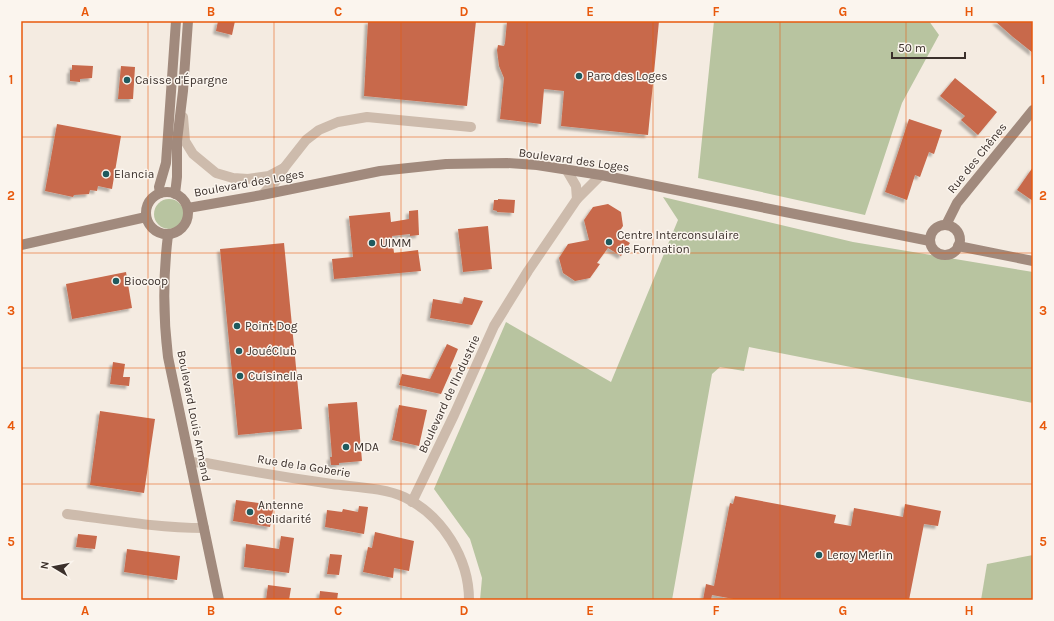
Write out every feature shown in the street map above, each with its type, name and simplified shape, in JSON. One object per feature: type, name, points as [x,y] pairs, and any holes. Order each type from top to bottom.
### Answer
[{"type":"main road","points":[[160,193],[159,187],[166,163],[176,21]]},
{"type":"main road","points":[[176,194],[177,141],[183,91],[188,21]]},
{"type":"main road","name":"Rue des Chênes","points":[[946,225],[957,203],[1033,110]]},
{"type":"main road","name":"Boulevard des Loges","points":[[188,208],[262,195],[380,171],[446,164],[507,163],[537,165],[602,175],[930,241]]},
{"type":"main road","points":[[170,192],[176,194],[185,202],[188,208],[189,214],[184,226],[180,231],[168,235],[156,232],[148,223],[146,217],[148,203],[153,197],[160,193],[170,192]]},
{"type":"main road","points":[[21,245],[146,217]]},
{"type":"main road","points":[[942,225],[946,225],[958,232],[958,246],[951,253],[941,254],[933,249],[930,241],[934,229],[942,225]]},
{"type":"main road","name":"Boulevard Louis Armand","points":[[168,235],[165,257],[164,296],[165,333],[168,357],[219,600]]},
{"type":"main road","points":[[958,246],[1033,261]]},
{"type":"street","points":[[183,91],[185,141],[193,154],[216,173],[232,178],[248,179],[269,176],[284,168]]},
{"type":"street","points":[[262,195],[275,182],[306,140],[318,130],[338,122],[367,117],[470,127]]},
{"type":"street","points":[[566,169],[576,186],[577,199]]},
{"type":"street","name":"Boulevard de l'Industrie","points":[[412,502],[454,415],[494,326],[528,271],[577,199],[602,175]]},
{"type":"street","name":"Rue de la Goberie","points":[[190,462],[206,463],[388,492],[404,497],[412,502]]},
{"type":"street","points":[[412,502],[436,520],[454,545],[463,568],[468,589],[468,600]]},
{"type":"street","points":[[67,514],[174,528],[204,528]]},
{"type":"green space","points":[[714,21],[929,21],[939,35],[902,103],[865,215],[698,178]]},
{"type":"green space","points":[[663,197],[853,242],[1033,272],[1033,403],[749,347],[744,371],[720,367],[712,374],[672,600],[480,600],[482,578],[470,539],[434,489],[506,322],[611,382],[678,220]]},
{"type":"green space","points":[[169,199],[175,200],[183,208],[183,220],[175,228],[169,229],[163,228],[155,220],[154,214],[155,208],[163,200]]},
{"type":"green space","points":[[1033,555],[1033,600],[981,600],[987,564]]},
{"type":"building","points":[[218,21],[235,21],[232,35],[216,31]]},
{"type":"building","points":[[368,21],[476,21],[467,106],[364,96]]},
{"type":"building","name":"Parc des Loges","points":[[507,21],[659,21],[648,135],[561,126],[564,91],[544,89],[541,124],[500,119],[504,78],[499,66],[497,50],[498,45],[504,46]]},
{"type":"building","points":[[995,21],[1033,21],[1033,53],[1013,37]]},
{"type":"building","points":[[72,65],[93,66],[92,78],[80,79],[80,82],[70,81],[70,70],[72,70]]},
{"type":"building","points":[[121,66],[135,67],[133,99],[118,99]]},
{"type":"building","points":[[955,78],[997,112],[978,135],[961,120],[965,116],[940,96]]},
{"type":"building","points":[[909,119],[942,130],[934,154],[929,152],[920,177],[915,175],[907,200],[885,192]]},
{"type":"building","points":[[57,124],[121,136],[112,189],[98,186],[97,191],[90,190],[89,194],[74,195],[73,197],[45,191]]},
{"type":"building","points":[[1033,167],[1033,201],[1017,190]]},
{"type":"building","points":[[494,200],[515,200],[514,213],[497,212],[493,210]]},
{"type":"building","name":"Centre Interconsulaire de Formation","points":[[608,204],[621,212],[623,226],[617,235],[630,243],[621,256],[608,248],[597,263],[600,264],[590,278],[575,281],[563,273],[559,258],[568,244],[589,240],[584,220],[593,207]]},
{"type":"building","name":"UIMM","points":[[418,210],[419,235],[410,236],[410,234],[392,236],[394,253],[418,250],[421,271],[334,279],[332,259],[353,257],[349,216],[390,212],[391,222],[409,219],[409,211]]},
{"type":"building","points":[[488,226],[492,269],[463,272],[458,229]]},
{"type":"building","points":[[284,243],[302,429],[238,435],[220,249]]},
{"type":"building","points":[[126,272],[132,308],[72,319],[66,284]]},
{"type":"building","points":[[464,297],[483,301],[472,325],[430,318],[433,299],[462,304]]},
{"type":"building","points":[[447,344],[458,349],[450,368],[452,369],[441,394],[399,385],[402,374],[430,379]]},
{"type":"building","points":[[113,362],[125,364],[123,377],[130,377],[129,386],[110,384]]},
{"type":"building","points":[[357,402],[362,461],[331,465],[330,457],[332,457],[328,404]]},
{"type":"building","points":[[399,405],[427,410],[419,446],[392,440]]},
{"type":"building","points":[[100,411],[155,419],[144,493],[90,485]]},
{"type":"building","name":"Leroy Merlin","points":[[735,496],[836,515],[834,523],[851,526],[854,508],[903,517],[905,504],[941,511],[938,526],[924,524],[909,600],[739,600],[712,595],[711,600],[703,600],[706,584],[714,586],[730,503],[733,504]]},
{"type":"building","points":[[236,500],[274,505],[270,527],[233,521]]},
{"type":"building","points":[[359,506],[368,507],[364,534],[325,527],[327,510],[342,512],[343,509],[358,512]]},
{"type":"building","points":[[375,532],[414,541],[409,571],[394,568],[393,578],[363,572],[368,547],[372,548]]},
{"type":"building","points":[[78,534],[97,536],[95,549],[76,547]]},
{"type":"building","points":[[281,536],[294,538],[289,573],[244,567],[246,544],[279,549]]},
{"type":"building","points":[[127,549],[180,556],[177,580],[124,572]]},
{"type":"building","points":[[330,554],[342,555],[339,575],[327,574]]},
{"type":"building","points":[[268,585],[291,588],[289,600],[266,600]]},
{"type":"building","points":[[320,591],[338,593],[337,600],[319,600]]},
{"type":"place","name":"Parc des Loges","points":[[579,76]]},
{"type":"place","name":"Caisse d'Épargne","points":[[127,80]]},
{"type":"place","name":"Elancia","points":[[106,174]]},
{"type":"place","name":"Centre Interconsulaire de Formation","points":[[609,242]]},
{"type":"place","name":"UIMM","points":[[372,243]]},
{"type":"place","name":"Biocoop","points":[[116,281]]},
{"type":"place","name":"Point Dog","points":[[237,326]]},
{"type":"place","name":"JouéClub","points":[[239,351]]},
{"type":"place","name":"Cuisinella","points":[[240,376]]},
{"type":"place","name":"MDA","points":[[346,447]]},
{"type":"place","name":"Antenne Solidarité","points":[[250,512]]},
{"type":"place","name":"Leroy Merlin","points":[[819,555]]}]
